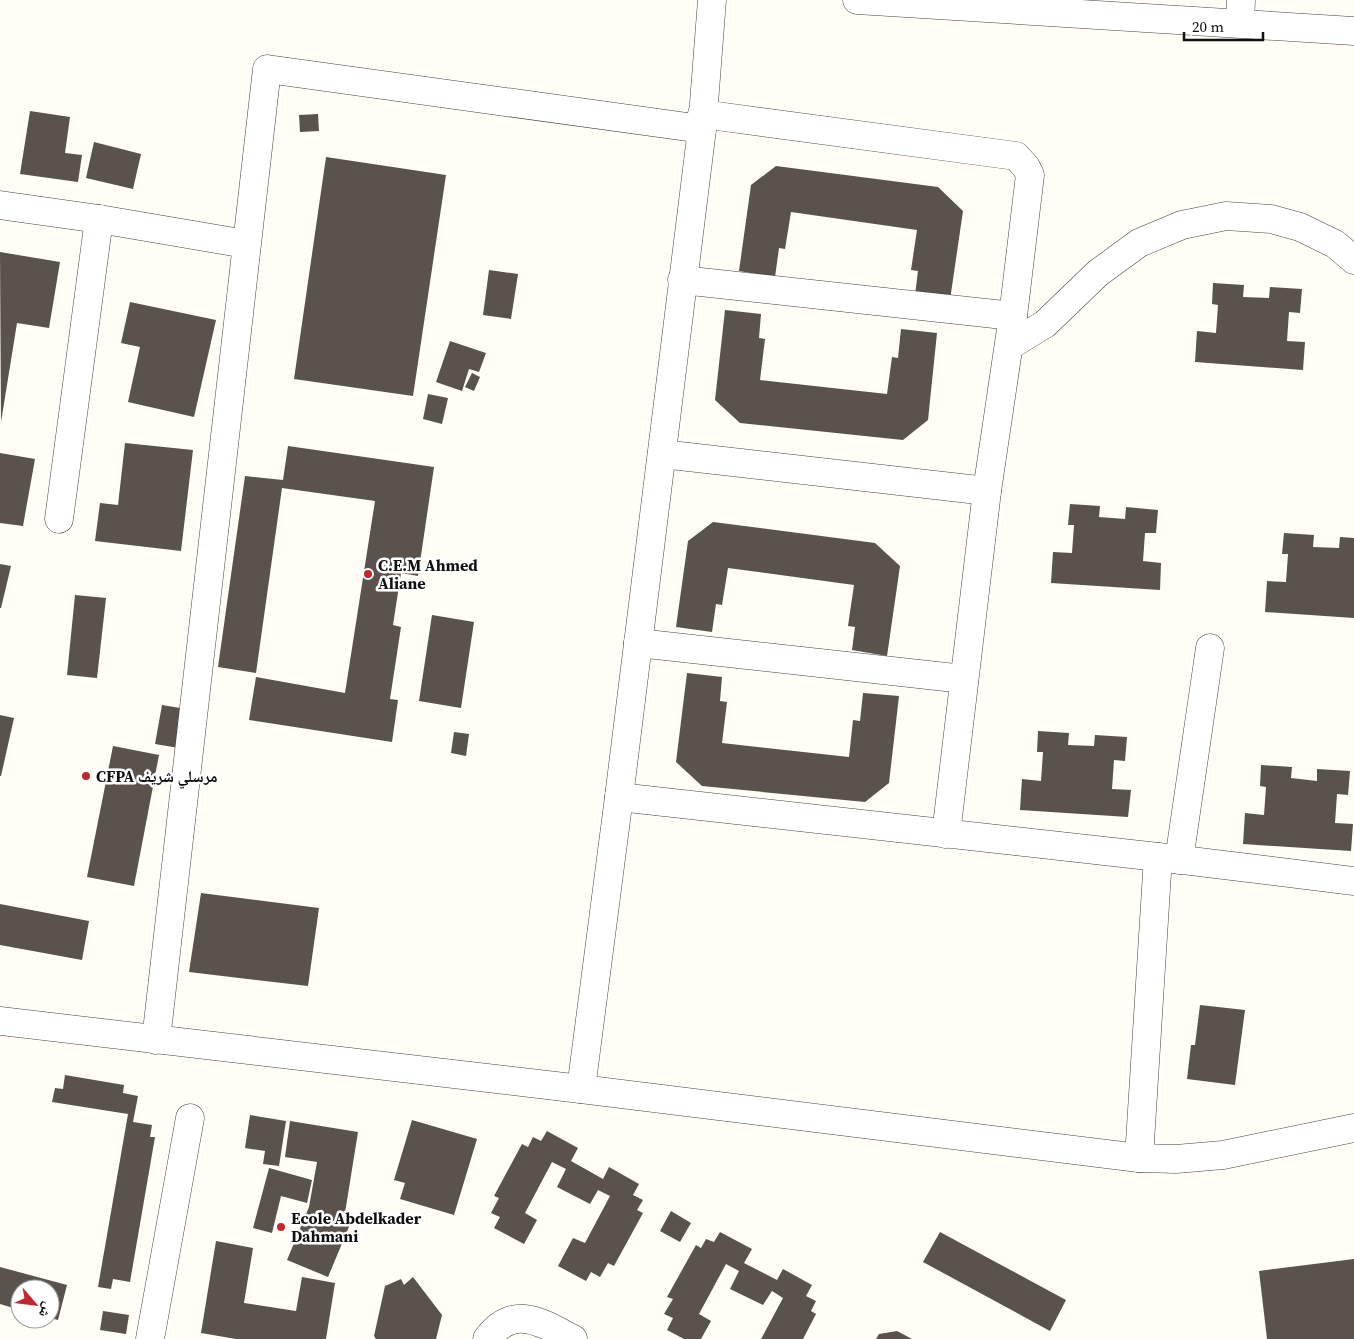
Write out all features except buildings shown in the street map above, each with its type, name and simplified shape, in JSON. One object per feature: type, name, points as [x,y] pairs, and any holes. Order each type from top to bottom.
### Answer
[{"type":"street","points":[[581,1089],[620,797],[702,122],[712,0]]},
{"type":"street","points":[[857,0],[1241,11],[1354,31]]},
{"type":"street","points":[[156,1040],[267,69],[702,122],[1016,156],[1026,167],[1030,175],[1009,346],[987,491],[946,834]]},
{"type":"street","points":[[0,205],[99,219],[246,244]]},
{"type":"street","points":[[1009,346],[1045,324],[1098,274],[1138,244],[1182,225],[1226,216],[1271,219],[1300,227],[1335,244],[1354,260]]},
{"type":"street","points":[[59,519],[99,219]]},
{"type":"street","points":[[682,280],[1013,316]]},
{"type":"street","points":[[662,454],[987,491]]},
{"type":"street","points":[[638,643],[964,679]]},
{"type":"street","points":[[1139,1158],[1168,858],[1210,648]]},
{"type":"street","points":[[620,797],[1168,858],[1354,881]]},
{"type":"street","points":[[0,1021],[581,1089],[1139,1158],[1176,1159],[1223,1155],[1354,1128]]},
{"type":"street","points":[[150,1339],[190,1118]]},
{"type":"street","points":[[487,1339],[492,1332],[509,1321],[522,1318],[536,1320],[573,1339]]},
{"type":"place","name":"C.E.M Ahmed Aliane","points":[[368,574]]},
{"type":"place","name":"CFPA مرسلي شريف","points":[[86,776]]},
{"type":"place","name":"Ecole Abdelkader Dahmani","points":[[281,1227]]}]
